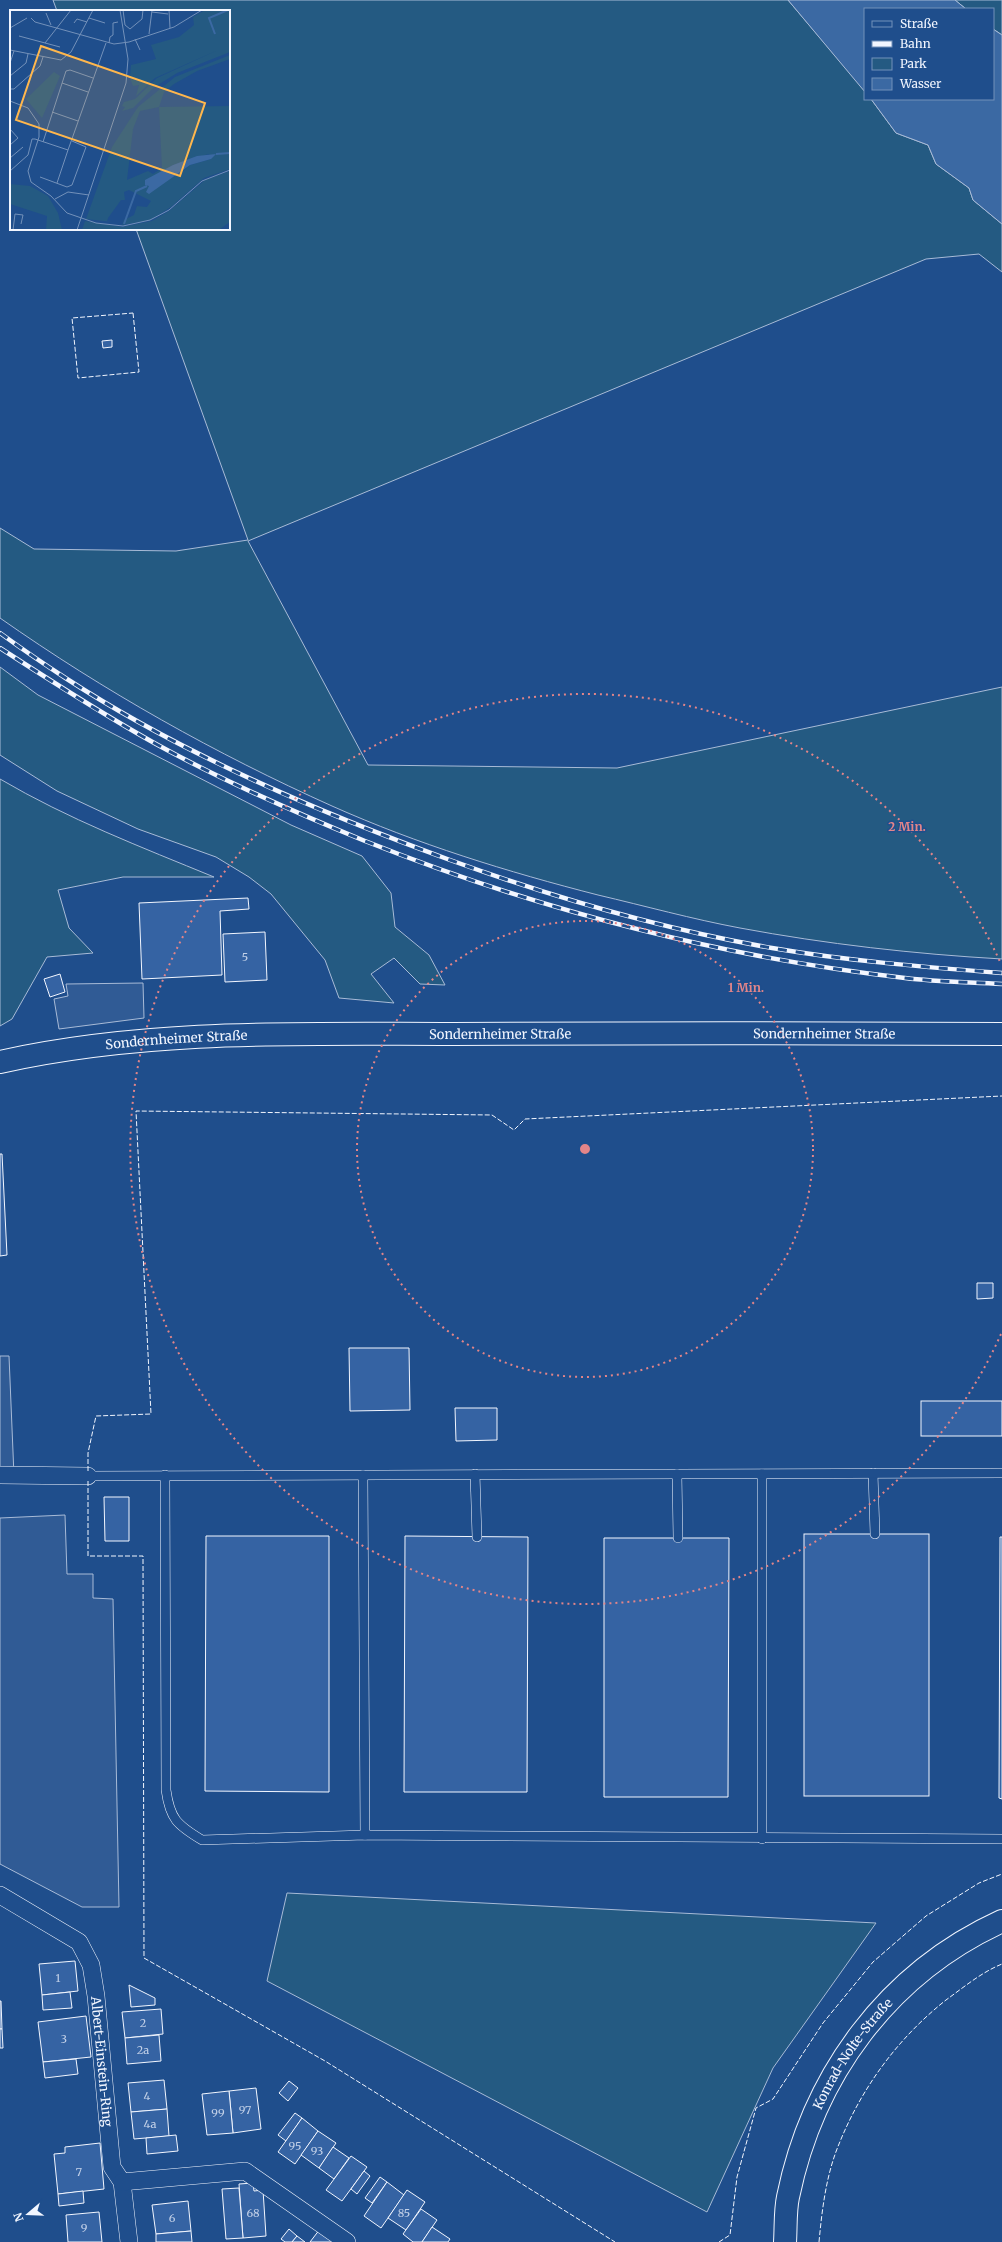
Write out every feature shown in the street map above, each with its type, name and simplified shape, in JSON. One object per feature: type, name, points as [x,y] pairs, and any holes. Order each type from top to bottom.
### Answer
[{"type":"main road","name":"Sondernheimer Straße","points":[[0,1062],[95,1044],[168,1038],[334,1034],[1002,1034]]},
{"type":"main road","name":"Konrad-Nolte-Straße","points":[[785,2242],[788,2198],[803,2141],[819,2101],[839,2064],[873,2017],[898,1990],[926,1967],[958,1944],[1002,1921]]},
{"type":"street","points":[[0,1475],[88,1476]]},
{"type":"street","name":"Albert-Einstein-Ring","points":[[0,1895],[79,1942],[91,1965],[97,2003],[112,2166],[122,2182],[129,2242]]},
{"type":"street","points":[[122,2182],[245,2171],[348,2242]]},
{"type":"lane","points":[[88,1476],[1002,1473]]},
{"type":"lane","points":[[475,1474],[477,1537]]},
{"type":"lane","points":[[677,1474],[678,1538]]},
{"type":"lane","points":[[762,1474],[762,1839]]},
{"type":"lane","points":[[873,1474],[875,1534]]},
{"type":"lane","points":[[165,1475],[166,1782],[169,1810],[182,1828],[202,1840],[365,1835],[762,1839],[1002,1839]]},
{"type":"lane","points":[[363,1475],[365,1835]]},
{"type":"green space","points":[[53,0],[788,0],[864,90],[864,100],[872,100],[896,133],[928,145],[936,164],[969,188],[973,200],[1002,224],[1002,272],[979,254],[926,259],[248,541],[368,765],[617,768],[1002,687],[1002,959],[870,948],[772,934],[598,895],[497,867],[430,845],[332,806],[203,743],[79,671],[0,618],[0,528],[34,549],[176,551],[248,540],[136,230],[230,230],[230,10],[57,10]]},
{"type":"green space","points":[[955,0],[1002,0],[1002,35],[994,30],[994,8],[965,8]]},
{"type":"green space","points":[[0,667],[38,695],[291,825],[362,856],[391,893],[395,927],[429,955],[445,985],[420,984],[394,958],[371,974],[394,1003],[339,998],[325,960],[271,894],[249,877],[216,857],[138,829],[57,791],[0,755]]},
{"type":"green space","points":[[0,779],[78,820],[214,877],[123,877],[58,890],[69,928],[93,953],[47,957],[12,1019],[0,1026]]},
{"type":"green space","points":[[287,1893],[876,1923],[773,2068],[707,2212],[267,1981]]},
{"type":"shaded area","points":[[143,983],[144,1018],[59,1029],[54,999],[68,996],[66,984]]},
{"type":"shaded area","points":[[0,1356],[9,1356],[14,1476],[0,1475]]},
{"type":"shaded area","points":[[65,1515],[67,1574],[93,1574],[93,1598],[113,1599],[119,1907],[82,1907],[0,1864],[0,1518]]},
{"type":"water","points":[[788,0],[955,0],[965,8],[864,8],[864,91]]},
{"type":"water","points":[[994,30],[1002,35],[1002,224],[973,200],[969,188],[936,164],[928,145],[896,133],[872,100],[994,100]]},
{"type":"building","points":[[112,340],[112,347],[103,348],[102,341]]},
{"type":"building","points":[[248,898],[249,909],[220,911],[222,975],[142,979],[139,903]]},
{"type":"building","points":[[265,932],[267,980],[225,982],[223,934]]},
{"type":"building","points":[[60,974],[65,992],[50,997],[44,979]]},
{"type":"building","points":[[0,1154],[2,1154],[7,1255],[0,1256]]},
{"type":"building","points":[[977,1283],[993,1283],[993,1298],[977,1299]]},
{"type":"building","points":[[349,1348],[409,1348],[410,1410],[350,1411]]},
{"type":"building","points":[[921,1401],[1002,1401],[1002,1436],[921,1436]]},
{"type":"building","points":[[455,1408],[497,1408],[497,1440],[456,1441]]},
{"type":"building","points":[[104,1497],[129,1497],[129,1541],[105,1541]]},
{"type":"building","points":[[804,1534],[929,1534],[929,1796],[804,1796]]},
{"type":"building","points":[[206,1536],[329,1536],[329,1792],[205,1791]]},
{"type":"building","points":[[405,1536],[528,1537],[527,1792],[404,1792]]},
{"type":"building","points":[[1000,1537],[1002,1537],[1002,1799],[999,1798]]},
{"type":"building","points":[[604,1538],[729,1538],[728,1797],[604,1797]]},
{"type":"building","points":[[75,1961],[78,1991],[42,1995],[39,1964]]},
{"type":"building","points":[[129,1985],[155,1998],[155,2005],[131,2007]]},
{"type":"building","points":[[70,1992],[72,2008],[43,2010],[42,1995]]},
{"type":"building","points":[[1,2001],[2,2029],[0,2029]]},
{"type":"building","points":[[161,2009],[163,2034],[125,2038],[122,2012]]},
{"type":"building","points":[[86,2016],[91,2057],[43,2062],[38,2022]]},
{"type":"building","points":[[0,2029],[2,2029],[3,2048],[0,2048]]},
{"type":"building","points":[[159,2035],[161,2061],[127,2064],[125,2038]]},
{"type":"building","points":[[76,2059],[78,2074],[45,2078],[43,2062]]},
{"type":"building","points":[[164,2080],[167,2109],[131,2112],[128,2083]]},
{"type":"building","points":[[289,2081],[298,2088],[288,2101],[279,2093]]},
{"type":"building","points":[[256,2088],[261,2129],[233,2133],[229,2091]]},
{"type":"building","points":[[229,2091],[233,2133],[207,2135],[202,2094]]},
{"type":"building","points":[[167,2109],[169,2136],[134,2139],[131,2112]]},
{"type":"building","points":[[295,2113],[302,2118],[286,2141],[278,2135]]},
{"type":"building","points":[[302,2118],[318,2131],[295,2164],[278,2152]]},
{"type":"building","points":[[318,2131],[336,2143],[319,2168],[301,2155]]},
{"type":"building","points":[[176,2135],[178,2151],[147,2154],[146,2138]]},
{"type":"building","points":[[100,2143],[104,2189],[58,2194],[54,2154],[65,2153],[65,2147]]},
{"type":"building","points":[[333,2147],[349,2158],[334,2179],[319,2168]]},
{"type":"building","points":[[351,2156],[367,2167],[342,2201],[326,2190]]},
{"type":"building","points":[[364,2171],[370,2176],[357,2194],[351,2189]]},
{"type":"building","points":[[380,2177],[387,2182],[372,2203],[365,2198]]},
{"type":"building","points":[[387,2182],[404,2195],[381,2228],[364,2216]]},
{"type":"building","points":[[253,2183],[254,2191],[263,2190],[266,2236],[243,2238],[239,2184]]},
{"type":"building","points":[[239,2188],[243,2238],[226,2239],[222,2189]]},
{"type":"building","points":[[407,2190],[425,2202],[406,2230],[388,2218]]},
{"type":"building","points":[[83,2191],[84,2203],[59,2206],[58,2194]]},
{"type":"building","points":[[188,2201],[191,2231],[156,2234],[152,2205]]},
{"type":"building","points":[[421,2209],[437,2220],[422,2242],[413,2242],[403,2234]]},
{"type":"building","points":[[99,2212],[102,2242],[68,2242],[66,2215]]},
{"type":"building","points":[[432,2227],[450,2239],[448,2242],[422,2242]]},
{"type":"building","points":[[289,2229],[297,2236],[292,2242],[285,2242],[281,2239]]},
{"type":"building","points":[[320,2229],[337,2242],[310,2242]]},
{"type":"building","points":[[191,2231],[192,2242],[156,2242],[156,2234]]},
{"type":"building","points":[[297,2236],[305,2242],[292,2242]]},
{"type":"railway","points":[[0,633],[58,673],[112,707],[205,757],[352,823],[489,874],[569,900],[649,922],[690,932],[772,948],[858,960],[1002,973]]},
{"type":"railway","points":[[0,648],[136,733],[181,758],[285,807],[365,841],[497,889],[631,928],[699,944],[767,957],[836,969],[905,978],[1002,984]]},
{"type":"fence","points":[[133,313],[139,372],[78,378],[72,318],[133,313]]},
{"type":"fence","points":[[88,1471],[88,1453],[96,1416],[151,1414],[136,1111],[492,1115],[514,1130],[525,1119],[1002,1096]]},
{"type":"fence","points":[[88,1481],[88,1556],[143,1556],[144,1958],[325,2061],[615,2242]]},
{"type":"fence","points":[[719,2242],[730,2235],[737,2177],[756,2108],[773,2099],[823,2023],[873,1962],[926,1916],[979,1883],[1002,1874]]},
{"type":"fence","points":[[819,2242],[825,2193],[831,2168],[848,2123],[870,2083],[897,2047],[929,2015],[973,1980],[1002,1964]]}]
